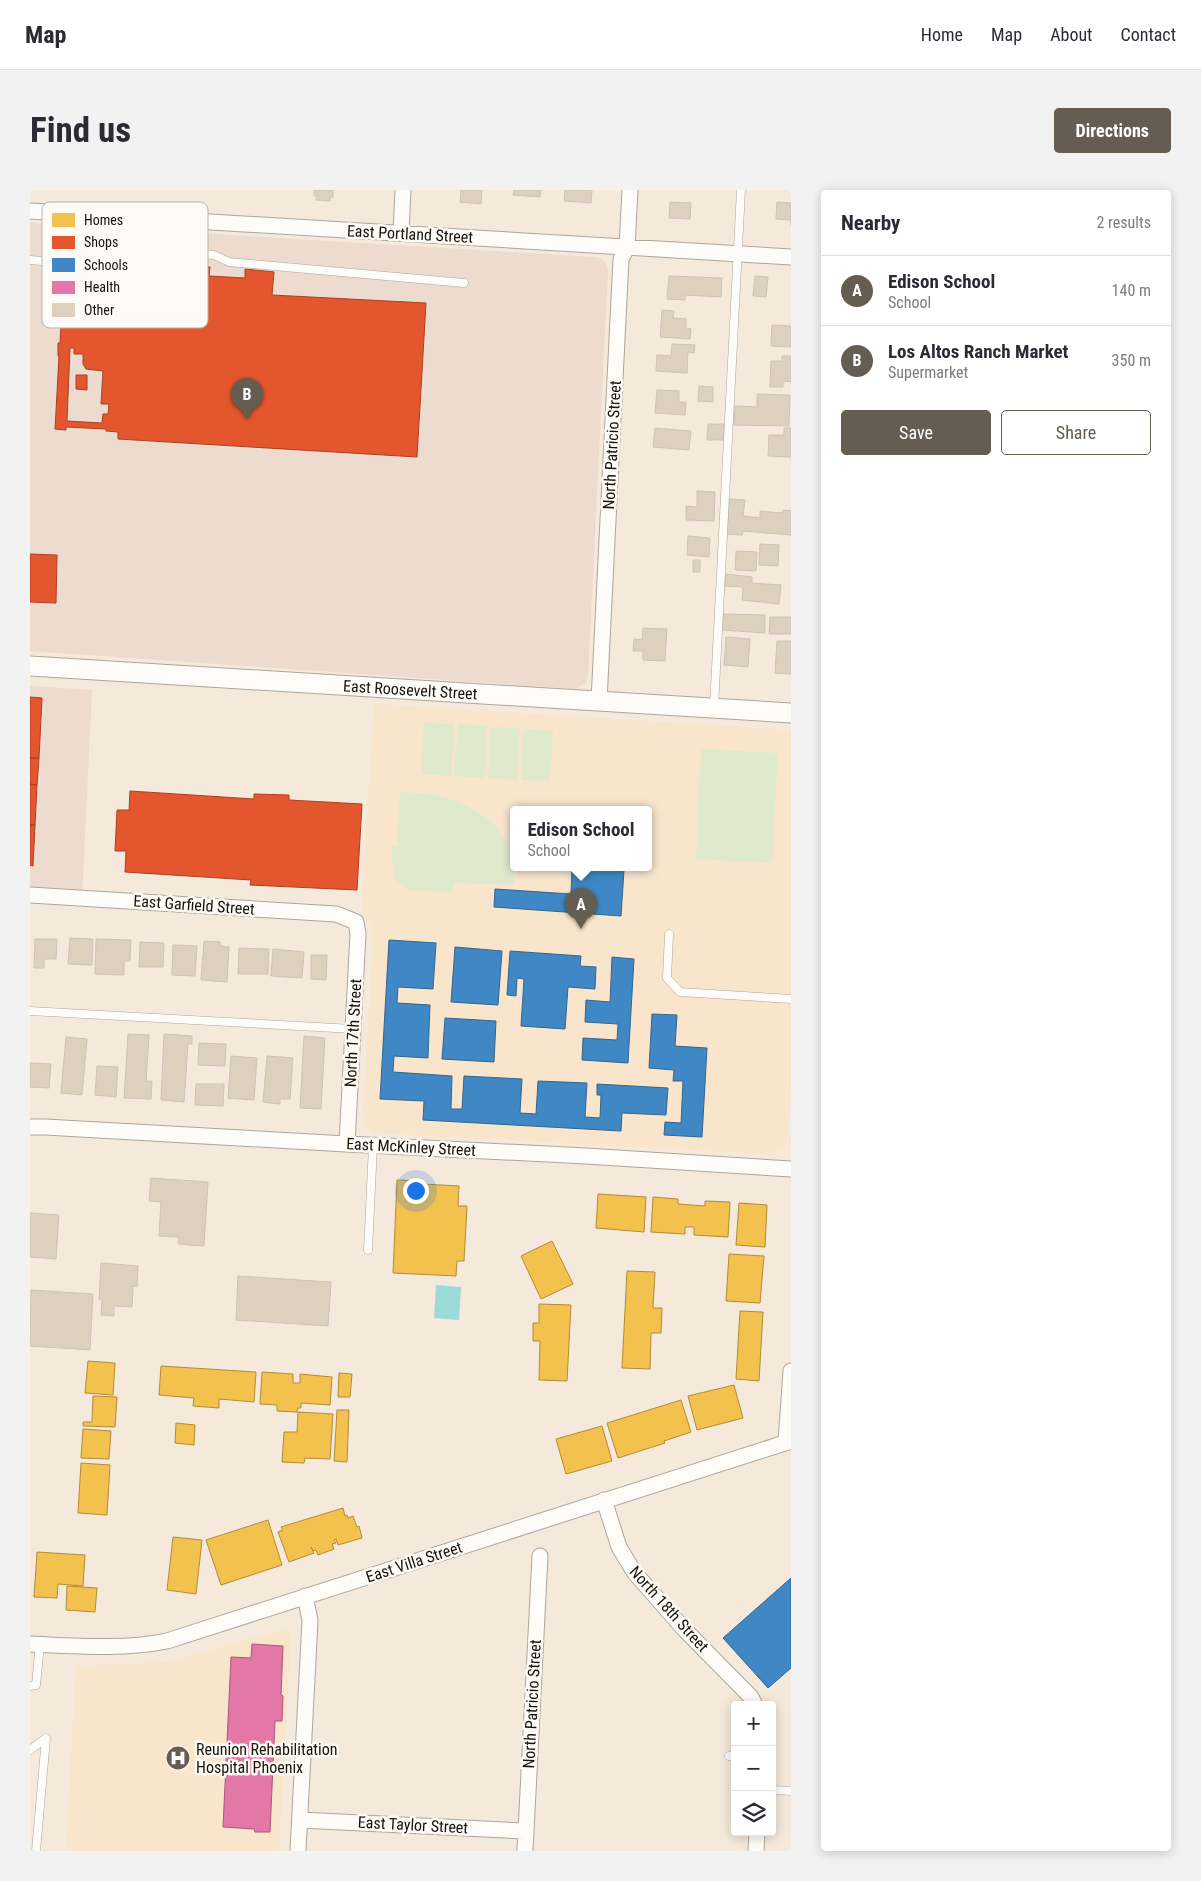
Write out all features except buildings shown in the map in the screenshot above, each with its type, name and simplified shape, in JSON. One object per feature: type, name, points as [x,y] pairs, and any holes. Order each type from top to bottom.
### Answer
[{"type":"street","points":[[401,233],[403,190]]},
{"type":"street","name":"North Patricio Street","points":[[599,701],[621,259],[627,248],[630,190]]},
{"type":"street","name":"East Portland Street","points":[[208,222],[791,257]]},
{"type":"street","name":"East Roosevelt Street","points":[[30,666],[791,713]]},
{"type":"street","name":"East Garfield Street","points":[[30,895],[336,914],[356,922]]},
{"type":"street","name":"North 17th Street","points":[[347,1144],[358,934],[356,922]]},
{"type":"street","name":"East McKinley Street","points":[[30,1127],[586,1156],[791,1169]]},
{"type":"street","points":[[788,1441],[791,1372]]},
{"type":"street","name":"East Villa Street","points":[[35,1644],[82,1647],[143,1646],[187,1636],[305,1596],[788,1441]]},
{"type":"street","name":"North 18th Street","points":[[604,1500],[619,1547],[634,1572],[684,1629],[753,1701]]},
{"type":"street","name":"North Patricio Street","points":[[524,1851],[540,1556]]},
{"type":"street","points":[[298,1851],[310,1620],[305,1596]]},
{"type":"street","name":"East Taylor Street","points":[[300,1820],[526,1831]]},
{"type":"street","points":[[756,1851],[757,1836]]},
{"type":"lane","points":[[714,707],[741,190]]},
{"type":"lane","points":[[208,255],[214,255],[229,262],[464,283]]},
{"type":"lane","points":[[669,934],[667,978],[680,992],[791,999]]},
{"type":"lane","points":[[30,1011],[353,1029]]},
{"type":"lane","points":[[368,1250],[373,1146]]},
{"type":"lane","points":[[30,1686],[36,1685],[35,1644]]},
{"type":"lane","points":[[30,1750],[46,1738],[36,1851]]},
{"type":"lane","points":[[776,1790],[791,1792]]},
{"type":"shaded area","points":[[30,223],[42,224],[42,328],[208,328],[208,234],[595,257],[602,259],[607,265],[588,676],[586,683],[575,689],[30,651]]},
{"type":"shaded area","points":[[30,686],[92,690],[82,898],[30,895]]},
{"type":"shaded area","points":[[374,704],[791,730],[791,1085],[786,1148],[771,1154],[375,1133],[364,1126],[363,1112],[373,939],[371,927],[361,912]]},
{"type":"shaded area","name":"Reunion Rehabilitation Hospital Phoenix","points":[[285,1629],[291,1634],[279,1851],[66,1851],[76,1666],[167,1662]]},
{"type":"green space","points":[[424,723],[454,724],[451,776],[421,774]]},
{"type":"green space","points":[[458,724],[487,726],[484,778],[454,776]]},
{"type":"green space","points":[[491,727],[520,728],[517,780],[488,778]]},
{"type":"green space","points":[[524,729],[553,731],[550,781],[521,780]]},
{"type":"green space","points":[[701,749],[778,753],[772,863],[696,859]]},
{"type":"green space","points":[[400,792],[427,794],[460,803],[487,818],[503,836],[509,849],[510,871],[513,871],[514,885],[454,883],[452,892],[408,890],[395,879],[395,865],[392,865],[392,846],[397,846]]},
{"type":"water","points":[[436,1285],[461,1287],[459,1320],[434,1318]]},
{"type":"place","name":"Los Altos Ranch Market","points":[[247,419]]},
{"type":"place","name":"Edison School","points":[[581,929]]},
{"type":"place","name":"Reunion Rehabilitation Hospital Phoenix","points":[[178,1758]]}]
